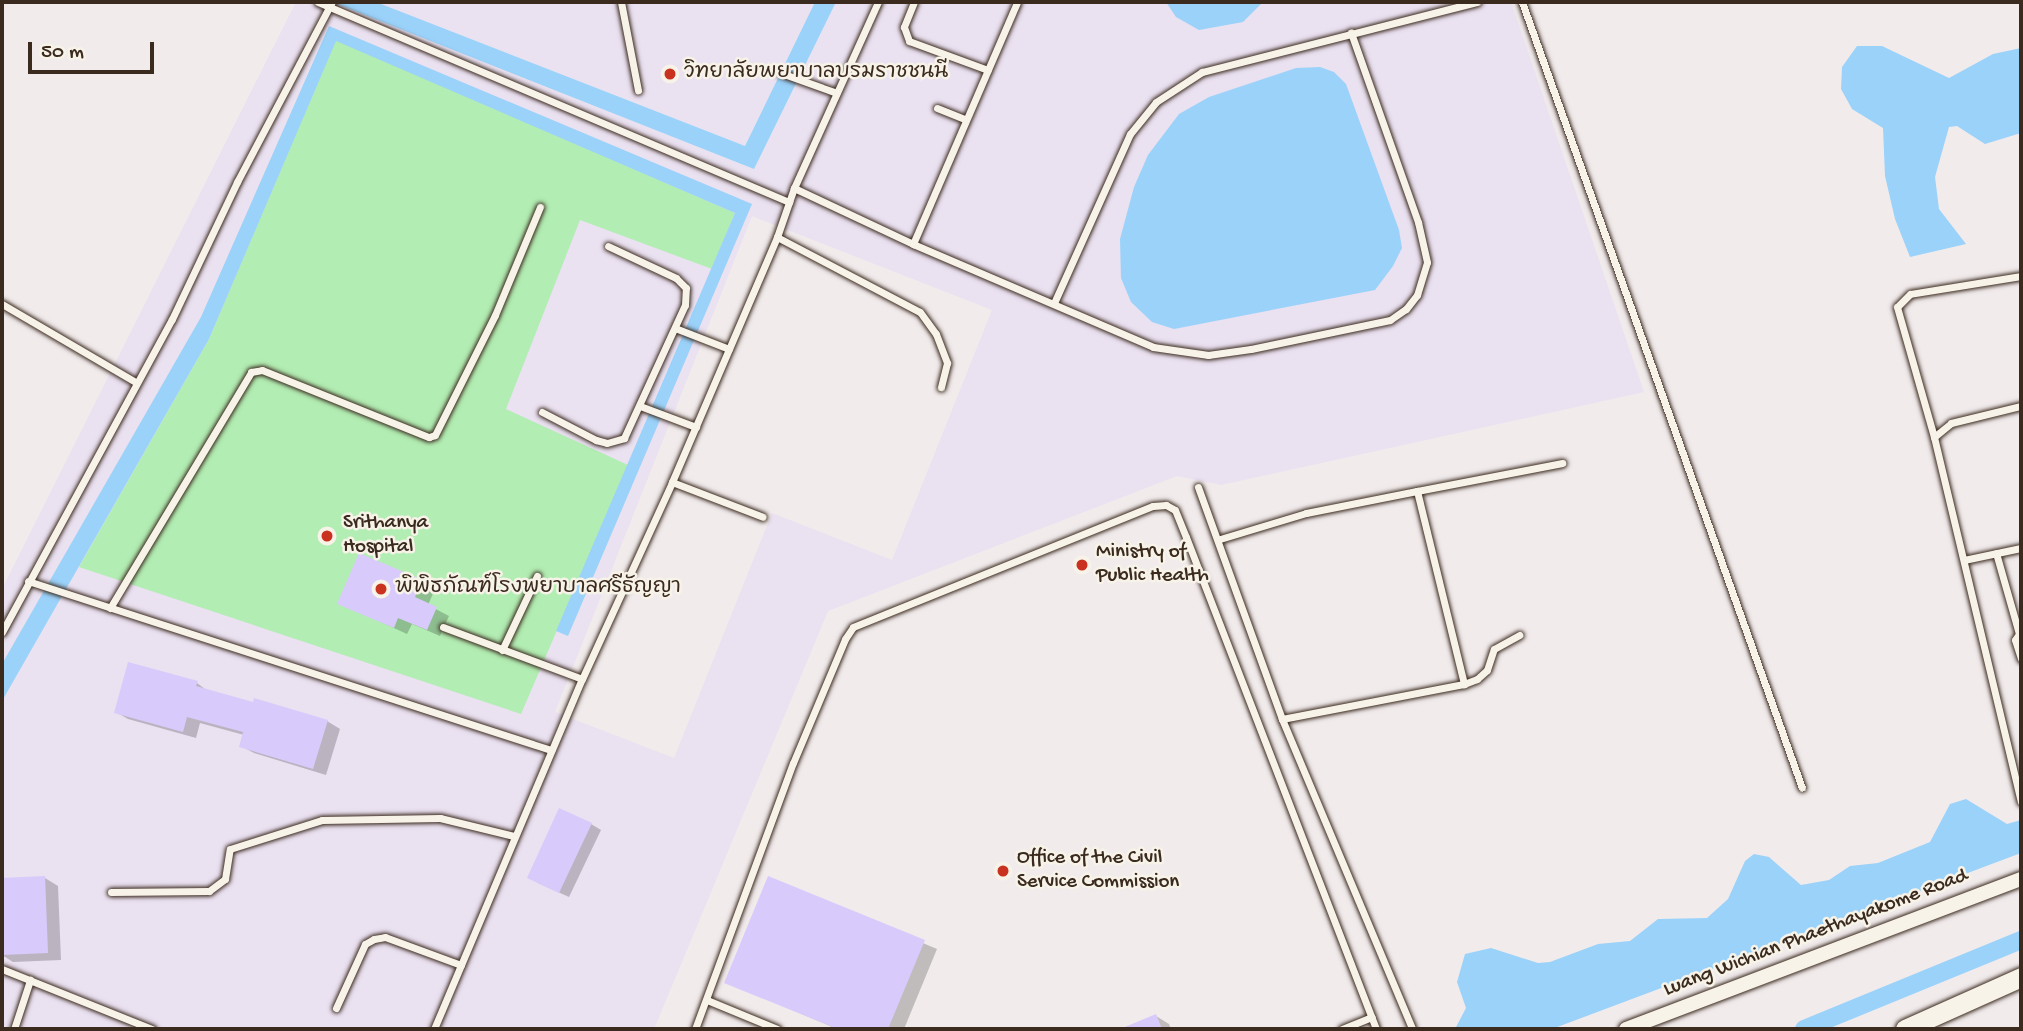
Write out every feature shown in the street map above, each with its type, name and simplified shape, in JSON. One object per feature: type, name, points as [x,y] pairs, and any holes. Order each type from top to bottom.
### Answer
[{"type":"street","name":"Luang Wichian Phaethayakome Road","points":[[1626,1029],[2021,879]]},
{"type":"street","points":[[1918,1026],[2021,977]]},
{"type":"lane","points":[[318,2],[331,5],[746,186],[789,202]]},
{"type":"lane","points":[[621,2],[638,90]]},
{"type":"lane","points":[[434,1029],[582,678],[672,482],[777,237],[833,91],[878,2]]},
{"type":"lane","points":[[914,2],[904,27],[909,41],[988,70]]},
{"type":"lane","points":[[913,244],[1017,2]]},
{"type":"lane","points":[[1054,303],[1130,134],[1156,102],[1202,72],[1477,2]]},
{"type":"lane","points":[[1522,2],[1802,788]]},
{"type":"lane","points":[[2,632],[172,319],[237,182],[331,5]]},
{"type":"lane","points":[[794,188],[913,244],[1153,347],[1208,355],[1251,349],[1390,320],[1406,309],[1425,278],[1427,262],[1418,222],[1351,33]]},
{"type":"lane","points":[[781,73],[833,91]]},
{"type":"lane","points":[[937,108],[966,120]]},
{"type":"lane","points":[[110,608],[251,372],[262,370],[429,437],[435,435],[495,315],[540,207]]},
{"type":"lane","points":[[777,237],[920,312],[936,334],[947,363],[941,387]]},
{"type":"lane","points":[[542,411],[607,443],[624,439],[644,407],[678,329],[688,295],[683,283],[607,246]]},
{"type":"lane","points":[[2021,276],[1910,294],[1897,307],[1934,437],[2021,802]]},
{"type":"lane","points":[[2,304],[137,383]]},
{"type":"lane","points":[[678,329],[729,349]]},
{"type":"lane","points":[[1934,437],[1951,423],[2021,406]]},
{"type":"lane","points":[[644,407],[696,427]]},
{"type":"lane","points":[[1220,539],[1306,513],[1563,463]]},
{"type":"lane","points":[[672,482],[764,517]]},
{"type":"lane","points":[[1198,487],[1220,539],[1282,719],[1412,1029]]},
{"type":"lane","points":[[1417,491],[1464,684]]},
{"type":"lane","points":[[695,1029],[793,763],[845,639],[853,627],[1153,506],[1166,505],[1175,510],[1186,537],[1376,1029]]},
{"type":"lane","points":[[1964,560],[2021,548]]},
{"type":"lane","points":[[1996,553],[2020,633],[2015,640],[2021,659]]},
{"type":"lane","points":[[502,650],[537,576]]},
{"type":"lane","points":[[28,582],[551,750]]},
{"type":"lane","points":[[443,627],[582,678]]},
{"type":"lane","points":[[1282,719],[1464,684],[1477,679],[1487,670],[1494,649],[1519,635]]},
{"type":"lane","points":[[111,892],[209,891],[225,879],[226,856],[230,849],[322,820],[440,818],[514,836]]},
{"type":"lane","points":[[336,1008],[365,944],[374,939],[385,937],[461,965]]},
{"type":"lane","points":[[2,969],[152,1029]]},
{"type":"lane","points":[[14,1029],[30,980]]},
{"type":"lane","points":[[707,1000],[776,1029]]},
{"type":"lane","points":[[1342,1029],[1371,1017]]},
{"type":"shaded area","name":"Srithanya Hospital","points":[[296,2],[333,2],[754,169],[836,2],[1511,2],[1644,392],[1221,485],[1177,476],[828,611],[654,1029],[2,1029],[2,589]],"holes":[[[752,216],[992,310],[892,560],[772,513],[674,758],[555,712]]]},
{"type":"shaded area","name":"วิทยาลัยพยาบาลบรมราชชนนี","points":[[376,2],[815,2],[745,146]]},
{"type":"green space","points":[[336,40],[735,213],[712,269],[580,220],[506,409],[628,465],[521,714],[79,567],[209,339]]},
{"type":"water","points":[[376,2],[745,146],[815,2],[836,2],[754,169],[337,4]]},
{"type":"water","points":[[1166,2],[1263,2],[1243,22],[1199,30],[1176,17]]},
{"type":"water","points":[[329,26],[752,204],[568,636],[556,631],[735,213],[336,41],[209,339],[2,701],[2,664],[201,317]]},
{"type":"water","points":[[1857,46],[1882,46],[1949,78],[1993,54],[2021,48],[2021,133],[1985,144],[1957,126],[1949,127],[1935,177],[1939,209],[1966,244],[1910,257],[1895,219],[1885,176],[1883,128],[1852,109],[1841,89],[1842,67]]},
{"type":"water","points":[[1320,67],[1334,72],[1346,84],[1399,230],[1402,248],[1393,266],[1375,290],[1174,329],[1152,322],[1131,302],[1121,278],[1120,239],[1134,187],[1148,155],[1179,114],[1209,97],[1296,68]]},
{"type":"water","points":[[1966,799],[2007,824],[2021,820],[2021,853],[1552,1029],[1455,1029],[1466,1008],[1457,982],[1465,954],[1491,948],[1538,963],[1550,962],[1598,944],[1630,941],[1658,919],[1707,918],[1728,899],[1745,861],[1754,854],[1769,857],[1801,885],[1829,880],[1850,866],[1878,863],[1930,842],[1950,804]]},
{"type":"building","name":"พิพิธภัณฑ์โรงพยาบาลศรีธัญญา","points":[[359,553],[423,580],[415,597],[437,607],[427,630],[398,618],[394,628],[337,604]]},
{"type":"building","points":[[128,662],[198,681],[196,686],[253,702],[254,698],[328,720],[313,769],[239,747],[243,732],[187,717],[183,732],[114,713]]},
{"type":"building","points":[[559,808],[592,823],[559,893],[527,878]]},
{"type":"building","points":[[45,876],[48,953],[2,955],[2,878]]},
{"type":"building","points":[[768,876],[925,940],[888,1029],[838,1029],[724,983]]},
{"type":"building","points":[[1156,1014],[1162,1029],[1120,1029]]},
{"type":"waterway","points":[[1804,1029],[2021,940]]},
{"type":"place","name":"วิทยาลัยพยาบาลบรมราชชนนี","points":[[670,74]]},
{"type":"place","name":"Srithanya Hospital","points":[[327,536]]},
{"type":"place","name":"Ministry of Public Health","points":[[1082,565]]},
{"type":"place","name":"พิพิธภัณฑ์โรงพยาบาลศรีธัญญา","points":[[381,589]]},
{"type":"place","name":"Office of the Civil Service Commission","points":[[1003,871]]}]
